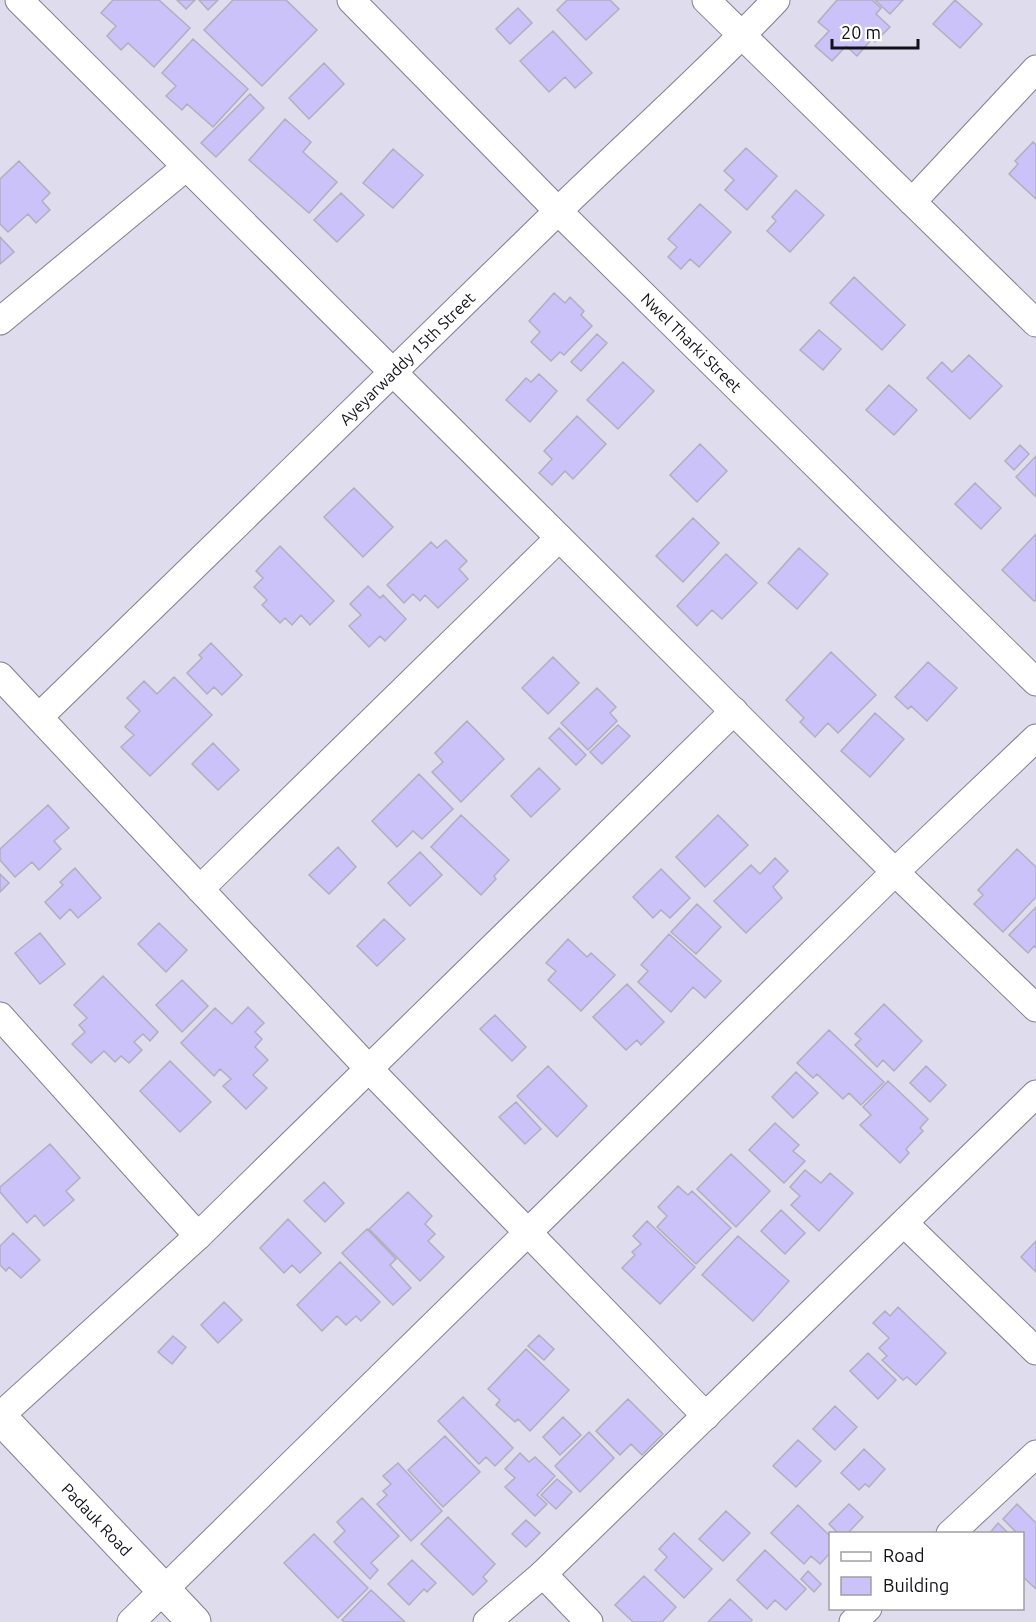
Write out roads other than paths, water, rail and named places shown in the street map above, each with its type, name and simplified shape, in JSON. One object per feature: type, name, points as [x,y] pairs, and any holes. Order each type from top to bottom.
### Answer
[{"type":"street","points":[[0,5],[6,0]]},
{"type":"street","points":[[19,0],[895,872],[1036,1008]]},
{"type":"street","name":"Nwel Tharki Street","points":[[351,0],[558,211],[1036,682]]},
{"type":"street","points":[[706,0],[1036,323]]},
{"type":"street","name":"Ayeyarwaddy 15th Street","points":[[39,717],[776,0]]},
{"type":"street","points":[[912,202],[1036,69]]},
{"type":"street","points":[[0,321],[186,167]]},
{"type":"street","points":[[200,889],[560,538]]},
{"type":"street","points":[[0,676],[369,1069],[706,1416]]},
{"type":"street","points":[[0,1417],[198,1236],[734,711]]},
{"type":"street","points":[[131,1622],[895,872],[1036,738]]},
{"type":"street","points":[[0,1016],[198,1236]]},
{"type":"street","points":[[487,1622],[543,1574],[1036,1094]]},
{"type":"street","points":[[904,1223],[1036,1351]]},
{"type":"street","name":"Padauk Road","points":[[0,1417],[194,1622]]},
{"type":"street","points":[[951,1532],[1036,1454]]},
{"type":"street","points":[[543,1574],[589,1622]]},
{"type":"street","points":[[853,1622],[866,1610]]}]
